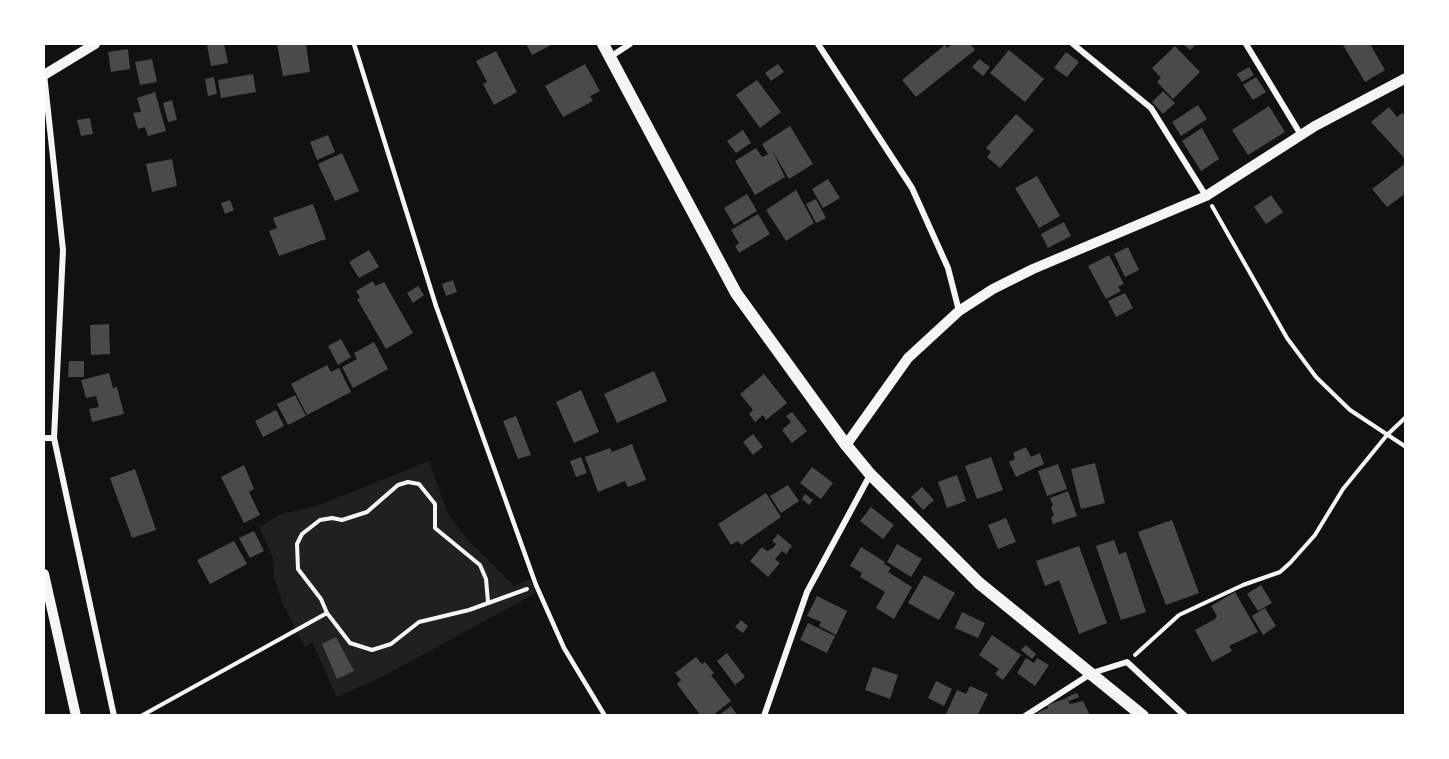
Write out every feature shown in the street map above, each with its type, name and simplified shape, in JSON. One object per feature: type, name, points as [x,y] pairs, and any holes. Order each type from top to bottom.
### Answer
[{"type":"main road","points":[[603,44],[736,292],[846,445],[870,474],[979,583],[1143,716]]},
{"type":"street","points":[[95,44],[44,74],[63,250],[54,438],[114,716]]},
{"type":"street","points":[[610,57],[630,44]]},
{"type":"street","points":[[818,44],[912,188],[948,268],[959,311]]},
{"type":"street","points":[[1073,44],[1151,108],[1206,196]]},
{"type":"street","points":[[1246,44],[1301,135]]},
{"type":"street","points":[[846,445],[875,400],[908,358],[959,311],[1033,268],[1206,196],[1301,135],[1405,79]]},
{"type":"street","points":[[44,438],[54,438]]},
{"type":"street","points":[[766,715],[807,592],[870,474]]},
{"type":"street","points":[[44,574],[76,716]]},
{"type":"street","points":[[1025,716],[1092,673],[1127,662],[1185,716]]},
{"type":"lane","points":[[354,44],[436,306],[536,585],[564,648],[605,716]]},
{"type":"path","points":[[1206,196],[1287,338],[1316,376],[1350,410],[1406,447]]},
{"type":"path","points":[[1127,662],[1179,615],[1243,585],[1280,572],[1316,535],[1344,489],[1387,435],[1406,417]]},
{"type":"path","points":[[488,602],[486,579],[480,565],[435,528],[435,504],[419,484],[408,482],[388,492],[367,512],[342,520],[332,518],[320,520],[302,534],[297,544],[298,569],[321,599],[327,613],[350,643],[372,650],[380,649],[418,622],[469,610],[536,585]]},
{"type":"path","points":[[141,716],[327,613]]},
{"type":"shaded area","points":[[429,461],[448,514],[468,540],[514,586],[530,579],[536,593],[382,677],[337,697],[312,642],[305,647],[283,604],[274,577],[273,558],[259,527],[281,514],[319,505]]},
{"type":"building","points":[[204,44],[224,44],[228,63],[211,66],[207,45]]},
{"type":"building","points":[[277,44],[306,44],[310,72],[283,76]]},
{"type":"building","points":[[526,44],[550,44],[551,45],[532,55]]},
{"type":"building","points":[[953,44],[970,44],[975,50],[916,97],[902,80],[945,45],[947,48]]},
{"type":"building","points":[[1183,44],[1197,44],[1190,50]]},
{"type":"building","points":[[1370,44],[1385,70],[1365,82],[1343,45]]},
{"type":"building","points":[[1175,46],[1200,72],[1173,99],[1157,82],[1161,78],[1152,68]]},
{"type":"building","points":[[128,49],[130,69],[111,72],[108,52]]},
{"type":"building","points":[[1009,50],[1044,79],[1025,102],[990,73]]},
{"type":"building","points":[[496,51],[517,92],[494,105],[483,84],[487,82],[476,61]]},
{"type":"building","points":[[1066,52],[1079,62],[1067,77],[1054,68]]},
{"type":"building","points":[[152,59],[157,82],[140,85],[135,62]]},
{"type":"building","points":[[979,59],[990,67],[983,76],[972,67]]},
{"type":"building","points":[[585,64],[600,91],[590,96],[593,101],[563,117],[545,86]]},
{"type":"building","points":[[778,64],[784,72],[771,81],[765,73]]},
{"type":"building","points":[[1249,67],[1254,75],[1242,82],[1237,74]]},
{"type":"building","points":[[253,74],[256,92],[221,98],[218,80]]},
{"type":"building","points":[[214,77],[217,94],[208,96],[205,79]]},
{"type":"building","points":[[1256,77],[1266,92],[1253,100],[1243,85]]},
{"type":"building","points":[[757,80],[781,112],[760,128],[736,95]]},
{"type":"building","points":[[1163,91],[1175,103],[1163,114],[1152,102]]},
{"type":"building","points":[[155,92],[166,131],[148,136],[145,127],[138,129],[133,113],[141,112],[137,98]]},
{"type":"building","points":[[172,100],[177,120],[168,122],[163,103]]},
{"type":"building","points":[[1198,105],[1207,119],[1181,136],[1172,122]]},
{"type":"building","points":[[1269,106],[1285,132],[1248,155],[1232,130]]},
{"type":"building","points":[[1389,107],[1397,117],[1402,113],[1406,117],[1406,160],[1371,122]]},
{"type":"building","points":[[1016,114],[1034,130],[1000,168],[987,157],[991,152],[986,148]]},
{"type":"building","points":[[90,118],[93,134],[81,136],[77,120]]},
{"type":"building","points":[[790,126],[813,164],[789,179],[772,150],[785,177],[755,195],[735,161],[756,148],[762,157],[768,154],[762,144]]},
{"type":"building","points":[[1202,128],[1219,159],[1201,171],[1182,141]]},
{"type":"building","points":[[743,130],[751,143],[736,153],[727,141]]},
{"type":"building","points":[[328,135],[335,152],[317,160],[310,142]]},
{"type":"building","points":[[342,153],[359,191],[335,201],[318,164]]},
{"type":"building","points":[[172,159],[177,186],[152,192],[146,164]]},
{"type":"building","points":[[1406,163],[1406,193],[1387,207],[1372,189]]},
{"type":"building","points":[[1037,176],[1060,216],[1039,228],[1015,188]]},
{"type":"building","points":[[828,179],[840,198],[823,208],[812,189]]},
{"type":"building","points":[[796,190],[814,223],[786,241],[766,210]]},
{"type":"building","points":[[747,194],[757,211],[734,225],[724,208]]},
{"type":"building","points":[[1271,195],[1283,212],[1266,224],[1254,207]]},
{"type":"building","points":[[816,199],[826,218],[816,223],[806,204]]},
{"type":"building","points":[[230,200],[234,210],[225,214],[221,203]]},
{"type":"building","points":[[313,204],[326,239],[279,256],[269,231],[277,228],[273,218]]},
{"type":"building","points":[[758,214],[770,234],[739,253],[735,246],[739,243],[731,230]]},
{"type":"building","points":[[1064,222],[1071,236],[1048,248],[1041,234]]},
{"type":"building","points":[[1128,247],[1139,270],[1125,277],[1114,254]]},
{"type":"building","points":[[369,250],[379,267],[359,278],[349,262]]},
{"type":"building","points":[[1109,255],[1124,284],[1118,287],[1121,291],[1106,299],[1088,266]]},
{"type":"building","points":[[453,280],[457,292],[446,296],[442,284]]},
{"type":"building","points":[[373,281],[375,286],[384,282],[413,333],[386,349],[357,299],[360,298],[356,291]]},
{"type":"building","points":[[418,286],[424,295],[413,303],[407,293]]},
{"type":"building","points":[[1125,293],[1133,308],[1116,317],[1108,301]]},
{"type":"building","points":[[109,324],[110,354],[91,355],[90,325]]},
{"type":"building","points":[[341,339],[351,357],[338,365],[328,346]]},
{"type":"building","points":[[374,342],[388,369],[353,388],[342,367],[357,359],[354,353]]},
{"type":"building","points":[[69,361],[84,361],[84,377],[68,377]]},
{"type":"building","points":[[327,365],[331,372],[339,368],[351,392],[307,415],[291,384]]},
{"type":"building","points":[[654,371],[667,401],[617,423],[604,394]]},
{"type":"building","points":[[109,373],[113,388],[117,387],[124,414],[92,422],[89,409],[99,407],[96,396],[86,398],[81,380]]},
{"type":"building","points":[[764,374],[787,403],[766,420],[763,415],[755,422],[749,414],[753,410],[740,394]]},
{"type":"building","points":[[581,390],[599,432],[574,443],[556,402]]},
{"type":"building","points":[[295,395],[306,416],[288,425],[277,404]]},
{"type":"building","points":[[276,410],[284,426],[263,437],[255,421]]},
{"type":"building","points":[[792,412],[807,431],[792,443],[782,430],[791,422],[786,416]]},
{"type":"building","points":[[516,416],[531,455],[518,459],[503,421]]},
{"type":"building","points":[[753,434],[763,447],[753,455],[743,442]]},
{"type":"building","points":[[632,444],[646,480],[628,487],[625,481],[598,492],[585,457],[610,448],[612,452]]},
{"type":"building","points":[[1026,447],[1031,457],[1040,453],[1044,464],[1016,477],[1009,462],[1015,459],[1013,453]]},
{"type":"building","points":[[581,457],[587,473],[576,477],[570,461]]},
{"type":"building","points":[[991,457],[1003,490],[977,499],[965,466]]},
{"type":"building","points":[[1095,463],[1105,503],[1081,509],[1071,469]]},
{"type":"building","points":[[1058,464],[1067,489],[1047,496],[1038,471]]},
{"type":"building","points":[[244,465],[254,489],[249,492],[260,515],[244,523],[221,477]]},
{"type":"building","points":[[812,467],[833,483],[821,499],[800,483]]},
{"type":"building","points":[[135,469],[156,530],[132,538],[110,478]]},
{"type":"building","points":[[957,475],[966,501],[947,508],[938,482]]},
{"type":"building","points":[[788,485],[799,501],[781,513],[770,496]]},
{"type":"building","points":[[922,487],[934,500],[923,510],[911,497]]},
{"type":"building","points":[[1068,491],[1077,516],[1053,524],[1051,517],[1054,516],[1051,507],[1053,506],[1050,498]]},
{"type":"building","points":[[766,493],[781,517],[741,545],[738,541],[731,545],[718,524]]},
{"type":"building","points":[[805,494],[813,500],[809,505],[802,499]]},
{"type":"building","points":[[871,507],[894,525],[883,539],[860,521]]},
{"type":"building","points":[[1006,518],[1016,542],[998,549],[988,525]]},
{"type":"building","points":[[1172,520],[1199,593],[1166,605],[1138,532]]},
{"type":"building","points":[[254,531],[264,551],[250,558],[239,538]]},
{"type":"building","points":[[778,534],[792,546],[786,554],[782,551],[775,559],[780,563],[768,577],[750,561],[762,547],[767,551],[773,548],[776,544],[772,541]]},
{"type":"building","points":[[1114,540],[1119,554],[1126,552],[1146,612],[1121,620],[1096,546]]},
{"type":"building","points":[[234,541],[247,564],[210,584],[197,560]]},
{"type":"building","points":[[897,544],[922,559],[911,577],[887,562]]},
{"type":"building","points":[[1079,546],[1107,623],[1079,634],[1059,580],[1045,586],[1036,561]]},
{"type":"building","points":[[861,547],[885,562],[884,564],[891,568],[888,572],[912,587],[894,619],[876,608],[885,592],[860,577],[862,573],[850,566]]},
{"type":"building","points":[[924,575],[955,593],[939,620],[908,603]]},
{"type":"building","points":[[1261,585],[1272,603],[1258,611],[1247,594]]},
{"type":"building","points":[[1235,592],[1258,632],[1229,646],[1232,651],[1212,662],[1195,630],[1217,616],[1211,606]]},
{"type":"building","points":[[817,596],[847,611],[836,635],[819,626],[821,622],[807,616]]},
{"type":"building","points":[[1265,608],[1276,626],[1263,635],[1252,616]]},
{"type":"building","points":[[962,612],[985,623],[978,638],[955,628]]},
{"type":"building","points":[[741,620],[748,626],[743,633],[735,627]]},
{"type":"building","points":[[808,623],[835,636],[827,653],[800,640]]},
{"type":"building","points":[[992,635],[1021,655],[1003,680],[995,674],[999,669],[979,655]]},
{"type":"building","points":[[336,637],[354,671],[337,679],[322,644]]},
{"type":"building","points":[[1026,645],[1036,654],[1032,659],[1021,650]]},
{"type":"building","points":[[727,653],[745,677],[735,685],[717,661]]},
{"type":"building","points":[[696,657],[702,664],[705,662],[714,673],[711,675],[731,701],[712,716],[701,716],[677,684],[681,680],[675,673]]},
{"type":"building","points":[[1026,658],[1034,663],[1037,658],[1049,665],[1035,686],[1017,673]]},
{"type":"building","points":[[873,667],[898,675],[890,699],[865,690]]},
{"type":"building","points":[[936,681],[952,689],[944,706],[928,698]]},
{"type":"building","points":[[970,686],[988,694],[977,716],[945,716],[957,690],[966,694]]},
{"type":"building","points":[[1077,693],[1079,697],[1069,701],[1067,697]]},
{"type":"building","points":[[1067,698],[1070,704],[1083,701],[1089,713],[1087,716],[1038,716],[1037,713],[1048,708],[1047,705]]},
{"type":"building","points":[[731,706],[738,716],[718,716]]}]
